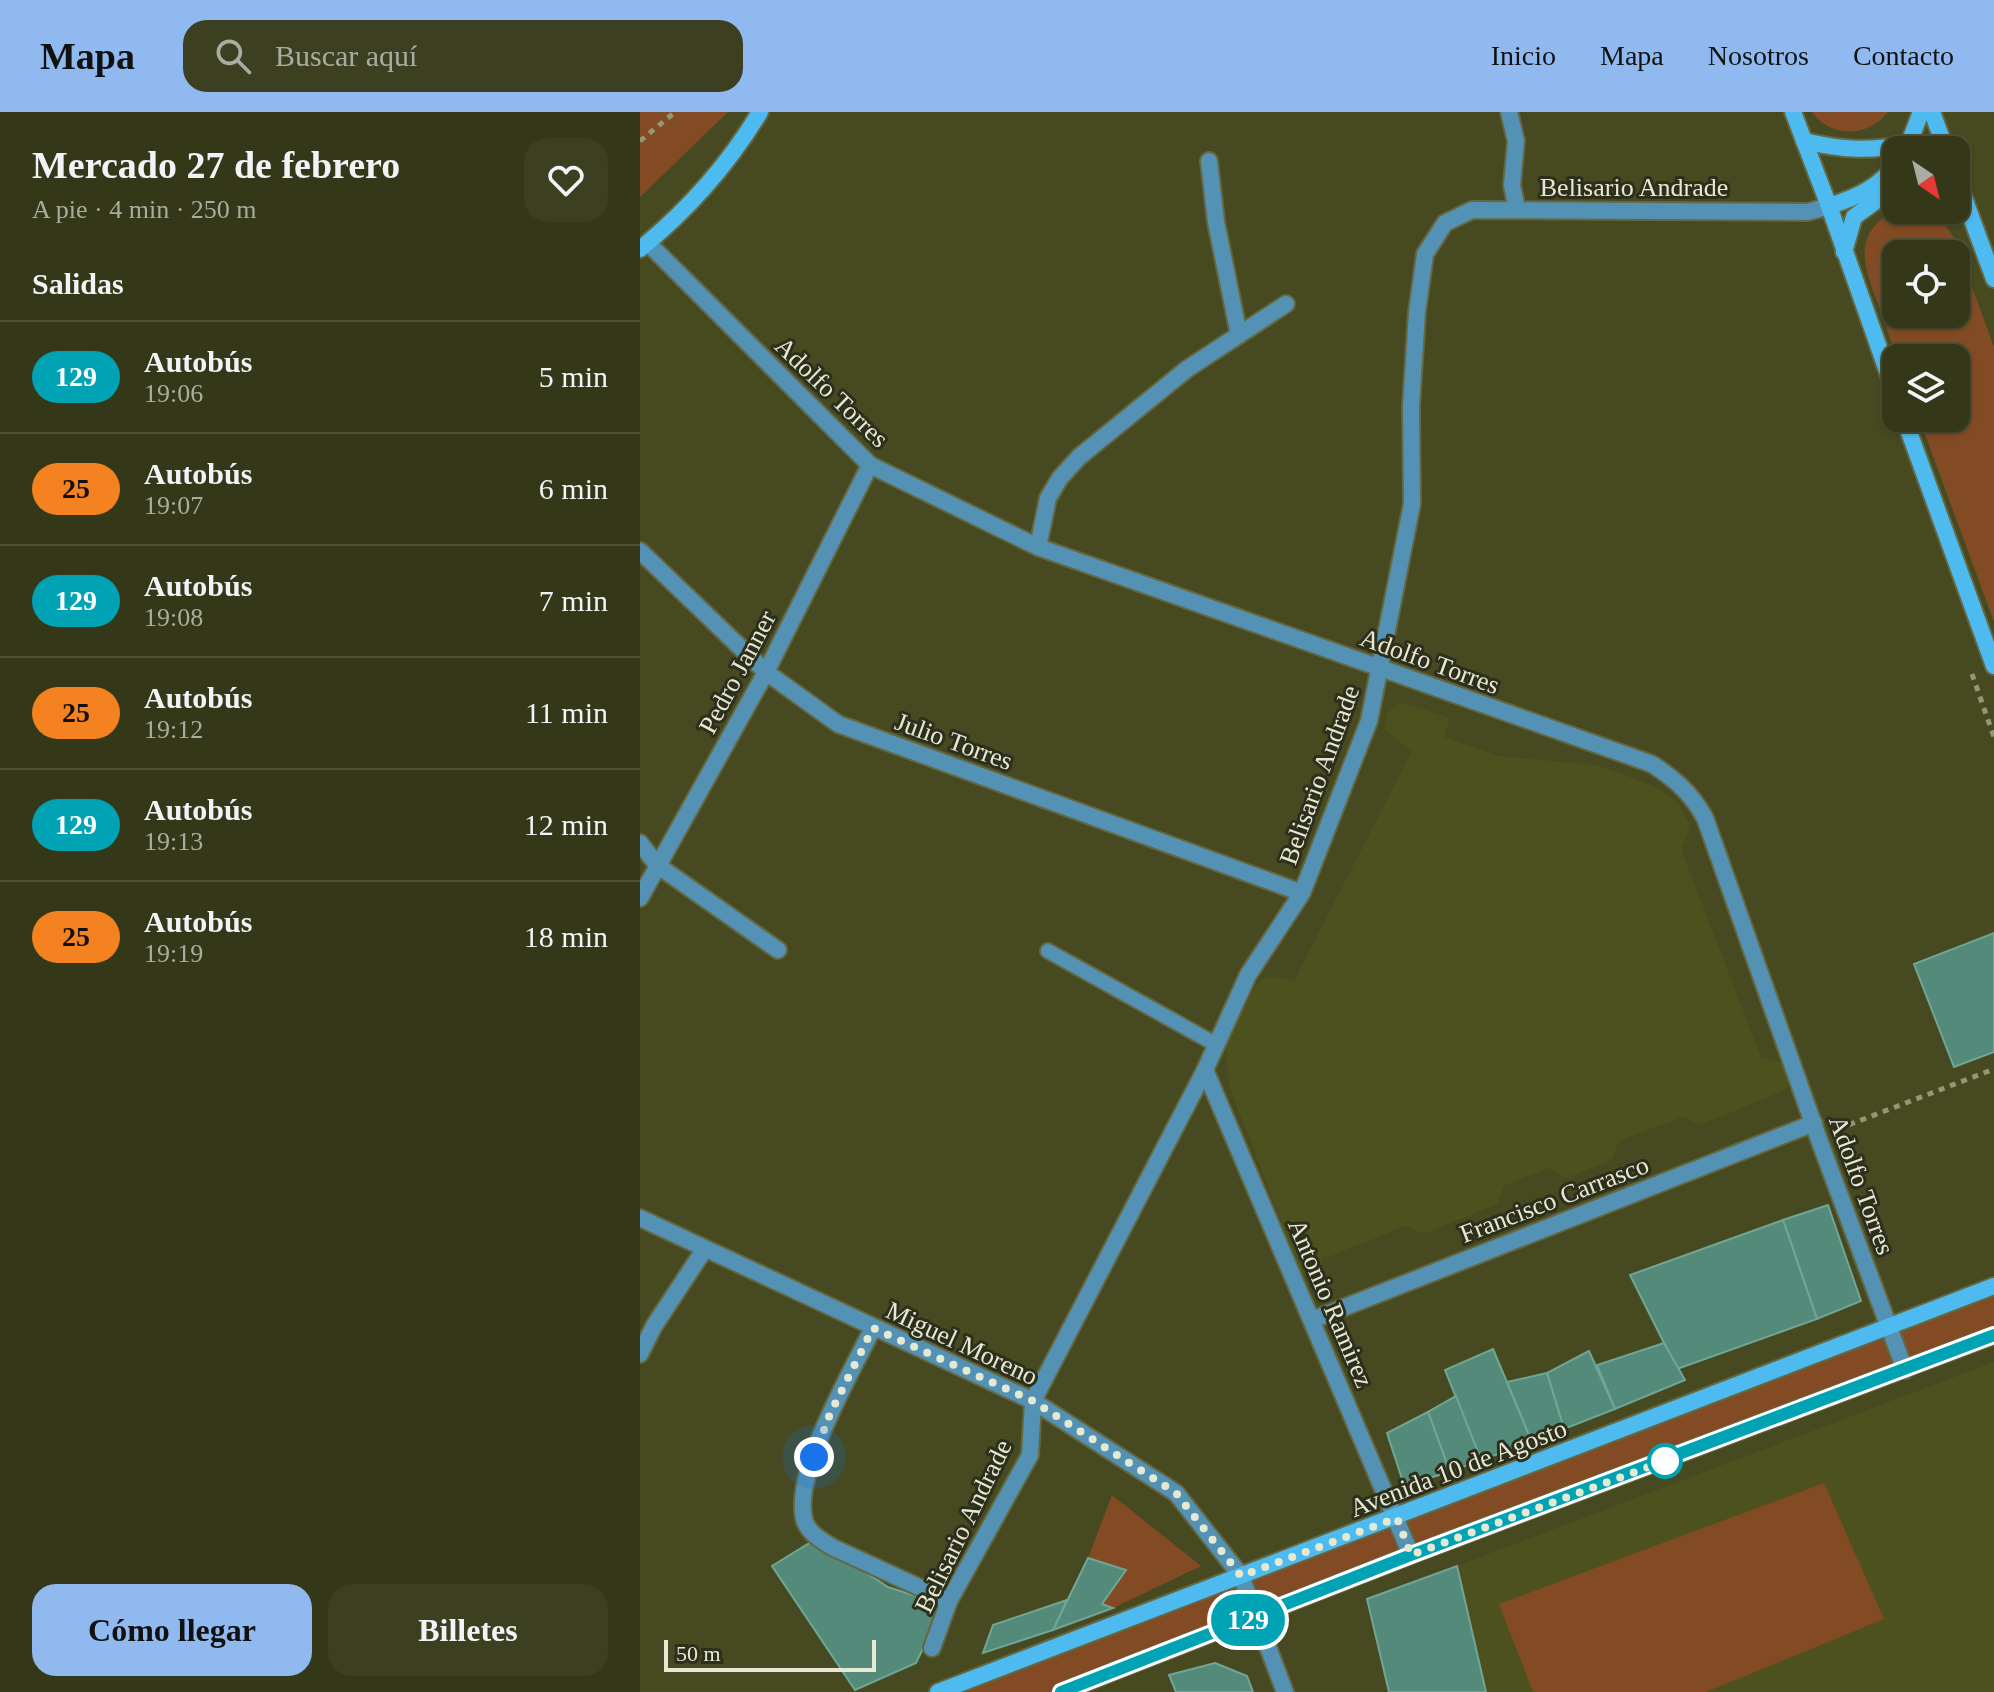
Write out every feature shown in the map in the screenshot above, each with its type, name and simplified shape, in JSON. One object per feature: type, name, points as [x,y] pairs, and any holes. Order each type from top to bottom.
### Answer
[{"type":"main road","points":[[644,246],[696,198],[738,148],[760,112]]},
{"type":"main road","points":[[1793,112],[1882,357]]},
{"type":"main road","points":[[1911,136],[1921,112]]},
{"type":"main road","points":[[1932,112],[1941,136]]},
{"type":"main road","points":[[1804,141],[1849,150],[1882,148]]},
{"type":"main road","points":[[1829,206],[1860,196],[1882,178]]},
{"type":"main road","points":[[1844,252],[1854,217],[1882,197]]},
{"type":"main road","points":[[1970,213],[1994,279]]},
{"type":"main road","points":[[1970,223],[1976,229]]},
{"type":"main road","points":[[1909,432],[1994,666]]},
{"type":"main road","name":"Avenida 10 de Agosto","points":[[938,1692],[1994,1286]]},
{"type":"main road","points":[[1061,1692],[1411,1555],[1994,1335]]},
{"type":"street","points":[[1509,112],[1516,141],[1512,185],[1517,210]]},
{"type":"street","points":[[1209,161],[1216,222],[1239,335]]},
{"type":"street","name":"Belisario Andrade","points":[[932,1648],[949,1601],[1030,1455],[1033,1401],[1205,1070],[1248,975],[1302,893],[1369,721],[1412,504],[1411,407],[1417,312],[1425,254],[1445,223],[1472,210],[1808,212],[1829,206]]},
{"type":"street","name":"Adolfo Torres","points":[[644,246],[870,465],[1038,547],[1652,764],[1676,780],[1694,797],[1705,818],[1905,1370]]},
{"type":"street","points":[[1038,547],[1048,498],[1060,478],[1079,457],[1187,369],[1286,304]]},
{"type":"street","name":"Pedro Janner","points":[[640,898],[766,672],[870,465]]},
{"type":"street","name":"Julio Torres","points":[[640,551],[766,672],[838,724],[1302,893]]},
{"type":"street","points":[[640,843],[657,865],[778,950]]},
{"type":"street","name":"Antonio Ramirez","points":[[1205,1070],[1411,1555]]},
{"type":"street","name":"Francisco Carrasco","points":[[1312,1320],[1816,1130]]},
{"type":"street","name":"Miguel Moreno","points":[[640,1218],[1033,1401],[1176,1493],[1241,1576],[1285,1692]]},
{"type":"street","points":[[640,1354],[665,1308],[704,1250]]},
{"type":"street","points":[[873,1328],[830,1414],[805,1479],[802,1503],[806,1524],[815,1537],[832,1547],[949,1601]]},
{"type":"lane","points":[[1048,951],[1217,1045]]},
{"type":"path","points":[[640,141],[675,112]]},
{"type":"path","points":[[1816,1130],[1994,1069]]},
{"type":"shaded area","points":[[640,112],[728,112],[640,197]]},
{"type":"shaded area","points":[[1812,112],[1888,112],[1871,126],[1850,132],[1829,127]]},
{"type":"shaded area","points":[[1882,219],[1882,224],[1943,224],[1955,240],[1882,240],[1882,316],[1865,264],[1867,241]]},
{"type":"shaded area","points":[[1970,282],[1994,347],[1994,622],[1924,432],[1970,432],[1970,344],[1892,344],[1886,328],[1970,328]]},
{"type":"shaded area","points":[[1398,704],[1450,718],[1445,737],[1499,756],[1596,765],[1654,786],[1678,802],[1691,826],[1681,849],[1761,1057],[1781,1062],[1790,1080],[1788,1087],[1782,1091],[1701,1125],[1682,1117],[1619,1141],[1612,1160],[1566,1178],[1550,1168],[1505,1185],[1497,1204],[1424,1234],[1406,1226],[1323,1259],[1318,1273],[1309,1277],[1302,1274],[1299,1267],[1229,1086],[1226,1050],[1230,1034],[1261,979],[1271,976],[1294,981],[1412,751],[1385,730],[1386,714]]},
{"type":"shaded area","points":[[1994,1286],[1994,1335],[1061,1692],[938,1692]]},
{"type":"shaded area","points":[[1994,1362],[1994,1692],[1486,1692],[1457,1566]]},
{"type":"shaded area","points":[[1824,1483],[1884,1619],[1706,1692],[1533,1692],[1499,1604]]},
{"type":"shaded area","points":[[1112,1495],[1201,1566],[1113,1608],[1102,1605],[1126,1570],[1088,1558]]},
{"type":"building","points":[[1994,933],[1994,1052],[1954,1067],[1914,964]]},
{"type":"building","points":[[1828,1205],[1861,1301],[1817,1319],[1783,1220]]},
{"type":"building","points":[[1783,1220],[1817,1319],[1677,1369],[1630,1275]]},
{"type":"building","points":[[1664,1343],[1685,1380],[1615,1409],[1597,1365]]},
{"type":"building","points":[[1493,1349],[1532,1442],[1481,1460],[1445,1370]]},
{"type":"building","points":[[1589,1351],[1615,1409],[1564,1429],[1547,1373]]},
{"type":"building","points":[[1547,1373],[1564,1429],[1532,1442],[1507,1382]]},
{"type":"building","points":[[1456,1396],[1481,1460],[1450,1472],[1428,1412]]},
{"type":"building","points":[[1428,1412],[1450,1472],[1404,1485],[1387,1433]]},
{"type":"building","points":[[816,1539],[888,1587],[944,1605],[916,1663],[855,1690],[772,1566]]},
{"type":"building","points":[[1088,1558],[1126,1570],[1102,1604],[1113,1608],[1053,1630]]},
{"type":"building","points":[[1457,1566],[1486,1692],[1389,1692],[1367,1599]]},
{"type":"building","points":[[1067,1600],[1053,1630],[983,1653],[993,1625]]},
{"type":"building","points":[[1215,1663],[1247,1676],[1253,1692],[1176,1692],[1169,1675]]},
{"type":"bus line","name":"129","points":[[1061,1692],[1411,1555],[1994,1335]]},
{"type":"route","points":[[814,1457],[830,1414],[873,1328],[1033,1401],[1176,1493],[1241,1576],[1397,1518],[1411,1555],[1665,1461]]}]
